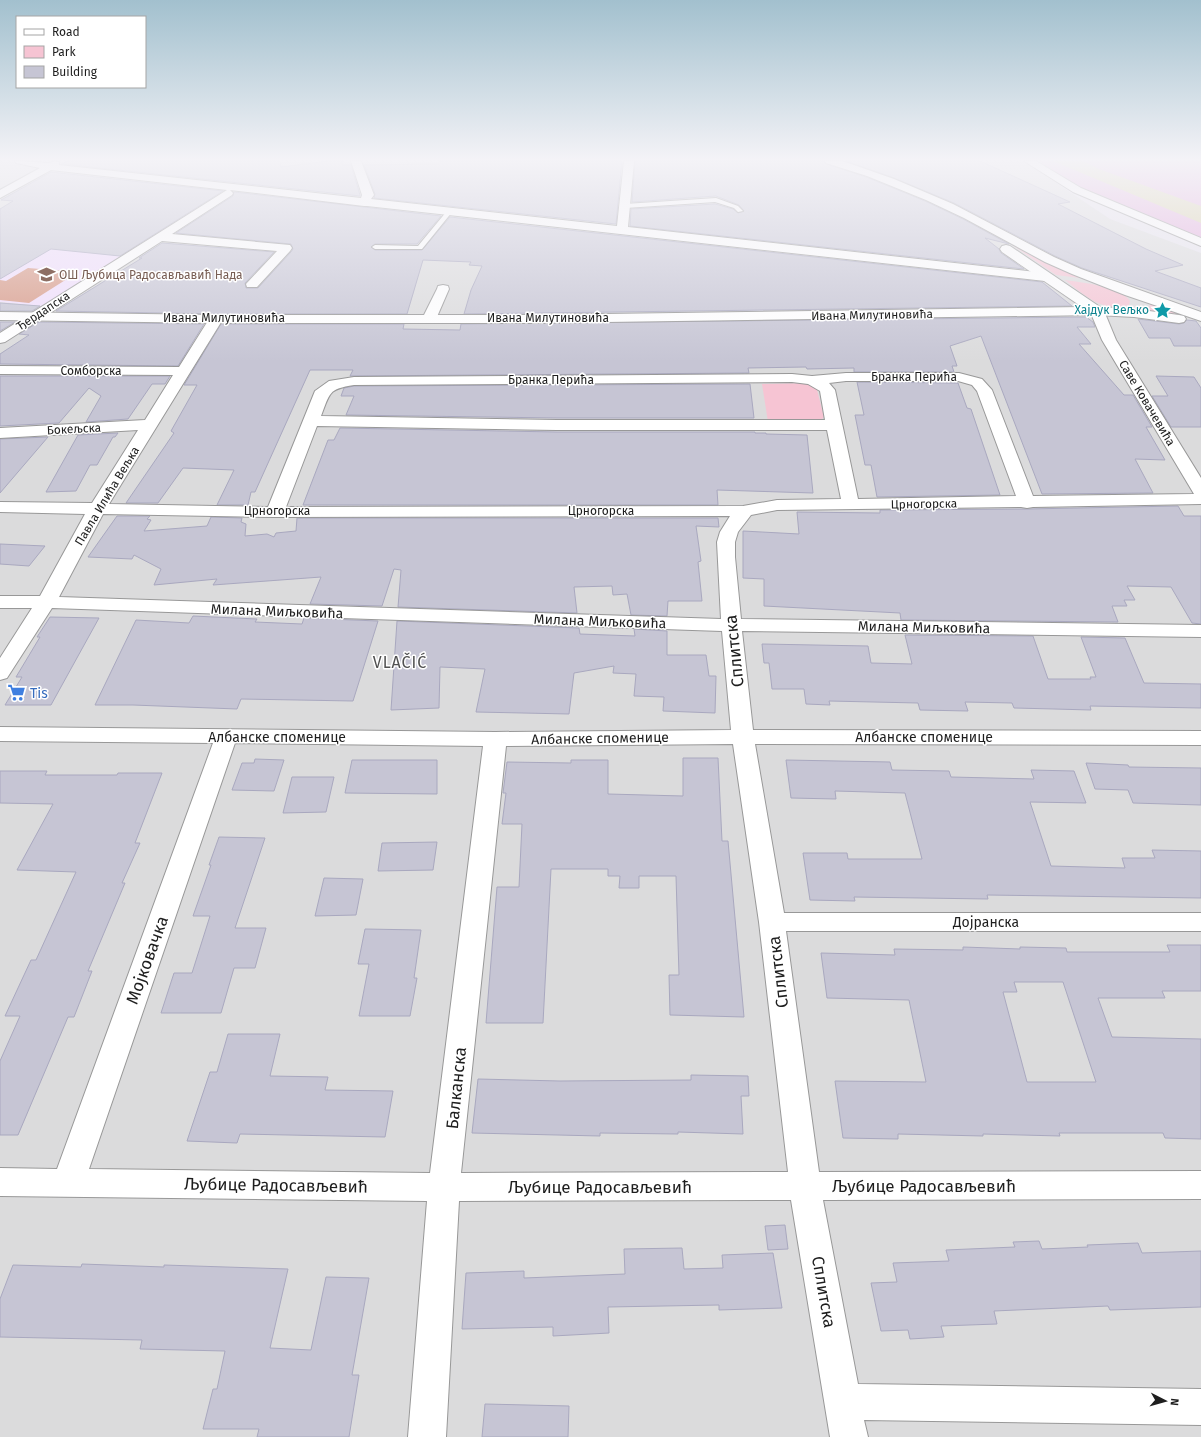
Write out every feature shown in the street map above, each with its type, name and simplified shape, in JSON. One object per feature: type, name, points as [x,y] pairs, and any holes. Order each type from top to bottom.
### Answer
[{"type":"street","name":"Ђердапска","points":[[0,339],[32,317],[175,228]]},
{"type":"street","points":[[595,228],[1102,282]]},
{"type":"street","points":[[980,228],[1045,277],[1097,311]]},
{"type":"street","points":[[993,228],[1058,263],[1102,282],[1201,317]]},
{"type":"street","points":[[1167,228],[1201,242]]},
{"type":"street","points":[[161,237],[286,248],[252,284]]},
{"type":"street","points":[[429,319],[443,289]]},
{"type":"street","points":[[1113,311],[1135,307],[1138,304],[1139,300],[1126,291]]},
{"type":"street","name":"Саве Ковачевића","points":[[1097,311],[1109,340],[1201,492]]},
{"type":"street","points":[[1113,311],[1201,322]]},
{"type":"street","name":"Ивана Милутиновића","points":[[0,316],[216,319],[535,319],[1113,311]]},
{"type":"street","name":"Павла Илића Вељка","points":[[0,674],[46,602],[97,509],[216,319]]},
{"type":"street","name":"Сомборска","points":[[0,370],[183,371]]},
{"type":"street","name":"Бранка Перића","points":[[275,512],[325,388],[334,384],[345,382],[792,378],[814,380],[846,377],[959,377],[976,382],[984,390],[1027,502]]},
{"type":"street","points":[[814,380],[824,386],[827,390],[851,505]]},
{"type":"street","points":[[312,422],[565,425],[834,425]]},
{"type":"street","name":"Бокељска","points":[[0,433],[148,426]]},
{"type":"street","name":"Црногорска","points":[[0,507],[275,512],[746,511],[754,508],[777,505],[1201,499]]},
{"type":"street","name":"Сплитска","points":[[746,511],[734,523],[726,542],[731,625],[743,737],[772,922],[805,1186],[849,1437]]},
{"type":"street","name":"Милана Миљковића","points":[[0,602],[46,602],[731,625],[1201,631]]},
{"type":"street","name":"Албанске споменице","points":[[0,734],[495,739],[743,737],[1201,738]]},
{"type":"street","name":"Мојковачка","points":[[68,1183],[226,737]]},
{"type":"street","name":"Балканска","points":[[427,1437],[444,1187],[495,739]]},
{"type":"street","name":"Дојранска","points":[[772,922],[1201,922]]},
{"type":"street","name":"Љубице Радосављевић","points":[[0,1182],[444,1187],[1201,1185]]},
{"type":"street","points":[[842,1402],[1201,1407]]},
{"type":"lane","points":[[375,248],[420,248],[436,228]]},
{"type":"shaded area","points":[[0,228],[1134,228],[1201,253],[1201,1437],[0,1437]]},
{"type":"shaded area","name":"ОШ Љубица Радосављавић Нада","points":[[49,228],[167,228],[42,306],[0,302],[0,248]]},
{"type":"shaded area","points":[[1177,228],[1201,228],[1201,238]]},
{"type":"shaded area","points":[[28,268],[78,272],[29,303],[0,300],[0,280],[6,281]]},
{"type":"green space","points":[[1002,238],[1006,238],[1080,278],[1056,275]]},
{"type":"green space","points":[[1065,280],[1100,286],[1119,292],[1126,296],[1130,301],[1129,305],[1111,307],[1103,305],[1094,301]]},
{"type":"green space","points":[[1152,303],[1185,315],[1140,311],[1148,308]]},
{"type":"green space","points":[[808,383],[816,386],[824,417],[820,421],[768,422],[762,384]]},
{"type":"building","points":[[0,228],[164,228],[120,256],[51,249],[0,279]]},
{"type":"building","points":[[184,228],[431,228],[417,244],[375,244],[371,247],[375,250],[422,250],[441,228],[551,228],[1042,282],[1072,306],[464,314],[471,290],[482,266],[469,265],[471,262],[423,260],[407,314],[216,314],[56,311],[142,258],[139,258],[162,243],[274,252],[245,283],[246,288],[258,288],[293,249],[291,244],[176,233]]},
{"type":"building","points":[[649,228],[980,228],[1009,244],[985,238],[999,249],[1001,253],[1024,269]]},
{"type":"building","points":[[1002,228],[1105,228],[1146,249],[1183,265],[1155,271],[1201,288],[1201,307],[1082,268],[1055,256]]},
{"type":"building","points":[[0,303],[40,306],[32,311],[0,311]]},
{"type":"building","points":[[1086,317],[1093,322],[1095,327],[1077,327],[1091,344],[1079,344],[1124,395],[1133,395],[1152,427],[1146,427],[1165,460],[1135,459],[1153,493],[1042,494],[981,336],[950,346],[957,366],[952,366],[954,372],[854,372],[854,368],[807,369],[806,367],[748,368],[749,373],[350,376],[353,370],[310,370],[255,492],[251,492],[248,505],[217,505],[234,470],[183,468],[158,503],[126,503],[174,433],[171,431],[197,385],[184,385],[221,324],[404,324],[403,329],[460,330],[461,324]]},
{"type":"building","points":[[1138,319],[1179,324],[1184,323],[1187,320],[1196,321],[1201,328],[1201,346],[1174,346],[1170,338],[1149,338]]},
{"type":"building","points":[[0,322],[15,322],[0,331]]},
{"type":"building","points":[[39,322],[204,324],[178,366],[0,364],[0,354],[29,335],[19,334]]},
{"type":"building","points":[[0,376],[170,376],[165,384],[152,384],[128,419],[86,422],[101,396],[89,388],[59,423],[0,426]]},
{"type":"building","points":[[1156,376],[1194,377],[1201,388],[1201,427],[1171,427],[1152,396],[1168,396]]},
{"type":"building","points":[[857,382],[958,383],[967,408],[971,409],[1000,495],[877,497],[871,465],[865,465],[855,415],[864,415]]},
{"type":"building","points":[[750,384],[754,418],[557,418],[346,415],[354,396],[341,396],[344,388],[354,386]]},
{"type":"building","points":[[340,428],[557,432],[755,432],[766,434],[807,435],[813,493],[717,490],[718,505],[303,505],[328,440],[334,440]]},
{"type":"building","points":[[118,433],[115,437],[113,437],[97,465],[90,465],[76,491],[46,492],[78,435]]},
{"type":"building","points":[[48,437],[0,493],[0,439]]},
{"type":"building","points":[[1178,506],[1184,516],[1201,516],[1201,624],[1192,623],[1171,587],[1127,586],[1135,600],[1124,600],[1127,606],[1112,606],[1118,622],[901,620],[900,613],[764,606],[764,579],[743,578],[743,531],[799,534],[797,512],[880,513],[880,510]]},
{"type":"building","points":[[117,516],[150,516],[147,519],[151,520],[144,531],[207,526],[211,517],[242,518],[241,522],[246,524],[245,536],[267,534],[274,537],[276,533],[296,531],[297,518],[718,518],[719,527],[696,526],[701,561],[698,562],[702,601],[668,601],[667,616],[631,615],[627,594],[613,595],[612,586],[574,587],[577,613],[398,607],[401,570],[394,569],[382,606],[310,604],[321,577],[213,585],[217,579],[154,585],[161,569],[134,555],[132,559],[88,557]]},
{"type":"building","points":[[0,544],[45,546],[29,566],[0,564]]},
{"type":"building","points":[[193,616],[257,619],[255,622],[302,624],[304,618],[378,621],[353,701],[241,699],[237,709],[95,705],[136,620],[189,623]]},
{"type":"building","points":[[50,617],[99,618],[51,705],[5,705],[22,677],[16,677],[40,637],[37,637]]},
{"type":"building","points":[[397,621],[579,628],[580,634],[635,636],[634,629],[667,631],[667,655],[706,655],[709,676],[716,676],[715,713],[663,711],[664,697],[634,696],[636,674],[613,673],[614,666],[574,673],[569,714],[476,712],[485,669],[440,667],[439,708],[391,710]]},
{"type":"building","points":[[905,635],[1033,636],[1048,679],[1091,679],[1090,677],[1096,677],[1081,637],[1125,638],[1144,683],[1201,684],[1201,708],[1090,706],[1091,710],[1014,708],[1012,703],[965,702],[968,711],[920,710],[918,703],[829,701],[830,705],[806,704],[804,689],[772,689],[769,663],[764,663],[762,644],[868,646],[871,663],[912,664]]},
{"type":"building","points":[[683,758],[718,758],[722,841],[728,841],[744,1017],[670,1015],[669,975],[679,975],[676,876],[639,876],[639,888],[619,888],[620,876],[608,876],[608,869],[551,869],[543,1023],[486,1023],[497,887],[519,887],[522,824],[502,824],[506,793],[503,793],[507,762],[571,763],[571,760],[608,760],[608,794],[683,796]]},
{"type":"building","points":[[255,759],[284,760],[274,791],[232,790],[242,763],[254,763]]},
{"type":"building","points":[[352,760],[437,760],[437,794],[345,793]]},
{"type":"building","points":[[786,760],[890,762],[892,770],[949,771],[951,777],[1034,779],[1031,770],[1074,771],[1086,803],[1030,802],[1051,866],[1125,868],[1122,858],[1155,858],[1152,850],[1201,851],[1201,898],[987,895],[988,899],[854,897],[855,901],[810,900],[803,853],[847,853],[848,859],[922,859],[905,793],[835,791],[836,799],[791,798]]},
{"type":"building","points":[[1086,763],[1128,765],[1129,767],[1201,768],[1201,805],[1133,803],[1128,790],[1095,789]]},
{"type":"building","points":[[0,771],[47,771],[45,775],[117,775],[118,773],[162,773],[135,843],[140,843],[122,883],[125,883],[88,971],[92,971],[74,1017],[68,1017],[18,1135],[0,1135],[0,1061],[20,1016],[5,1016],[31,960],[36,960],[76,872],[17,870],[53,804],[0,803]]},
{"type":"building","points":[[292,777],[334,777],[326,812],[283,813]]},
{"type":"building","points":[[219,837],[265,838],[235,928],[266,928],[255,968],[234,968],[221,1013],[161,1013],[174,973],[192,973],[210,916],[193,916]]},
{"type":"building","points":[[437,842],[433,870],[378,871],[382,843]]},
{"type":"building","points":[[324,878],[363,879],[356,915],[315,916]]},
{"type":"building","points":[[365,929],[421,930],[414,978],[417,978],[410,1016],[359,1016],[369,964],[358,964]]},
{"type":"building","points":[[1167,945],[1201,945],[1201,991],[1162,991],[1165,998],[1098,998],[1112,1037],[1201,1039],[1201,1139],[1165,1138],[1163,1133],[1059,1133],[1060,1136],[898,1134],[898,1139],[843,1138],[835,1081],[926,1082],[909,1000],[827,998],[821,953],[895,955],[894,949],[963,950],[963,947],[1020,949],[1020,947],[1066,948],[1067,952],[1170,952]],"holes":[[[1014,982],[1063,982],[1096,1082],[1027,1082],[1003,992],[1017,992]]]},
{"type":"building","points":[[228,1034],[280,1034],[270,1076],[328,1077],[325,1090],[393,1091],[385,1137],[240,1134],[237,1143],[187,1141],[210,1072],[217,1072]]},
{"type":"building","points":[[691,1075],[748,1076],[749,1096],[741,1096],[743,1134],[678,1132],[678,1134],[600,1133],[600,1136],[472,1133],[478,1079],[560,1081],[691,1080]]},
{"type":"building","points":[[785,1225],[788,1249],[768,1250],[765,1226]]},
{"type":"building","points":[[1039,1241],[1042,1249],[1138,1243],[1142,1253],[1201,1251],[1201,1307],[1110,1310],[1108,1306],[994,1311],[997,1324],[941,1326],[944,1337],[910,1339],[908,1330],[881,1331],[871,1283],[897,1282],[893,1263],[949,1261],[946,1250],[1015,1247],[1013,1242]]},
{"type":"building","points":[[682,1248],[684,1269],[723,1268],[722,1255],[773,1253],[782,1308],[719,1310],[719,1305],[608,1307],[609,1333],[553,1336],[553,1327],[462,1329],[466,1273],[524,1271],[524,1278],[625,1274],[624,1249]]},
{"type":"building","points":[[82,1264],[288,1269],[270,1348],[311,1350],[326,1277],[369,1278],[352,1375],[359,1375],[349,1437],[257,1437],[259,1429],[203,1429],[213,1389],[217,1389],[225,1351],[140,1349],[142,1340],[0,1337],[0,1299],[13,1265],[81,1267]]},
{"type":"building","points":[[485,1404],[569,1406],[568,1437],[482,1437]]},
{"type":"place","name":"ОШ Љубица Радосављавић Нада","points":[[46,275]]},
{"type":"place","name":"Хајдук Вељко","points":[[1162,310]]},
{"type":"place","name":"Tis","points":[[17,693]]},
{"type":"district","name":"VLAČIĆ","points":[[400,662]]}]
